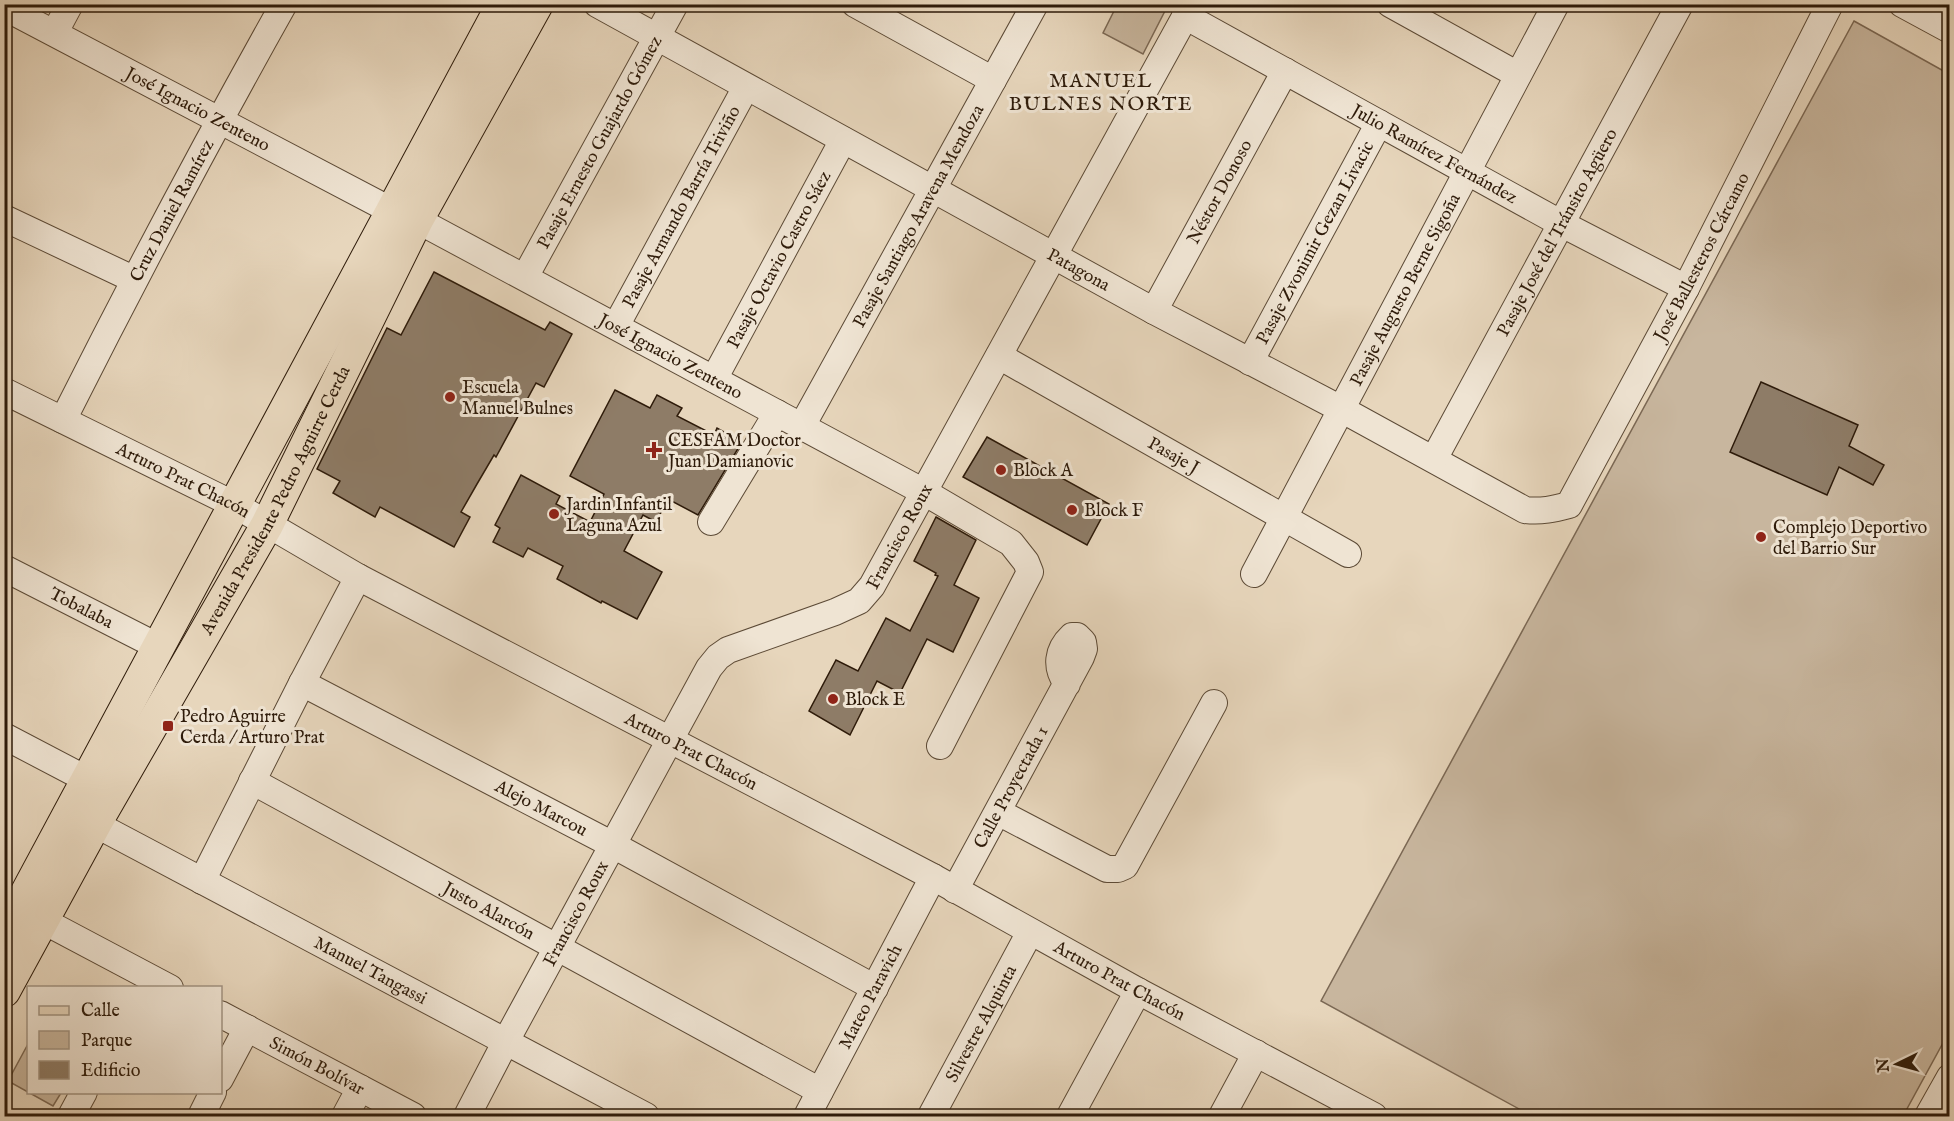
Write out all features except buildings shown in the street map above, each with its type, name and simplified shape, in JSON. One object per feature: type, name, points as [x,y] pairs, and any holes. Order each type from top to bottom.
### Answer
[{"type":"main road","name":"Avenida Presidente Pedro Aguirre Cerda","points":[[4,935],[22,909],[95,824],[267,525],[405,215],[503,4]]},
{"type":"main road","name":"Avenida Presidente Pedro Aguirre Cerda","points":[[4,991],[22,909],[235,505],[405,215],[537,4]]},
{"type":"street","points":[[55,32],[70,4]]},
{"type":"street","name":"Cruz Daniel Ramírez","points":[[63,420],[134,279],[284,4]]},
{"type":"street","name":"Patagona","points":[[597,4],[1154,311],[1341,409],[1525,510],[1548,511],[1569,505]]},
{"type":"street","name":"Pasaje Ernesto Guajardo Gómez","points":[[525,277],[675,4]]},
{"type":"street","points":[[855,4],[993,80]]},
{"type":"street","name":"Pasaje Santiago Aravena Mendoza","points":[[802,426],[1035,4]]},
{"type":"street","points":[[1389,4],[1518,75]]},
{"type":"street","name":"Pasaje Augusto Berne Sigoña","points":[[1254,574],[1556,4]]},
{"type":"street","name":"Pasaje José del Tránsito Agüero","points":[[1434,459],[1680,4]]},
{"type":"street","name":"José Ballesteros Cárcamo","points":[[1569,505],[1686,288],[1830,4]]},
{"type":"street","points":[[1902,4],[1950,30]]},
{"type":"street","name":"José Ignacio Zenteno","points":[[4,7],[525,277],[924,492],[1011,543],[1026,562],[1030,572],[940,746]]},
{"type":"street","name":"Julio Ramírez Fernández","points":[[1189,10],[1285,71],[1562,224],[1686,288]]},
{"type":"street","name":"Francisco Roux","points":[[467,1116],[709,668],[728,650],[813,621],[860,601],[872,586],[1189,10]]},
{"type":"street","name":"Néstor Donoso","points":[[1154,311],[1285,71]]},
{"type":"street","name":"Pasaje Armando Barría Triviño","points":[[616,326],[746,87]]},
{"type":"street","name":"Pasaje Zvonimir Gezan Livacic","points":[[1250,362],[1378,123]]},
{"type":"street","name":"Pasaje Octavio Castro Sáez","points":[[714,379],[843,140]]},
{"type":"street","points":[[4,218],[134,279]]},
{"type":"street","name":"Pasaje J","points":[[999,356],[1348,554]]},
{"type":"street","name":"Arturo Prat Chacón","points":[[4,391],[235,505],[358,576],[933,877],[1138,992],[1374,1116]]},
{"type":"street","points":[[711,522],[777,413]]},
{"type":"street","name":"Tobalaba","points":[[4,568],[159,647]]},
{"type":"street","points":[[202,881],[358,576]]},
{"type":"street","name":"Alejo Marcou","points":[[302,683],[613,845],[875,988]]},
{"type":"street","name":"Calle Proyectada 1","points":[[955,890],[1067,684]]},
{"type":"street","points":[[998,812],[1107,869],[1118,869],[1125,866],[1214,703]]},
{"type":"street","points":[[4,736],[88,780]]},
{"type":"street","name":"Justo Alarcón","points":[[252,781],[820,1091]]},
{"type":"street","name":"Manuel Tangassi","points":[[95,824],[646,1116]]},
{"type":"street","name":"Mateo Paravich","points":[[807,1116],[933,877]]},
{"type":"street","points":[[22,909],[144,981],[166,986]]},
{"type":"street","name":"Silvestre Alquinta","points":[[932,1116],[1030,932]]},
{"type":"street","points":[[1070,1116],[1138,992]]},
{"type":"street","name":"Simón Bolívar","points":[[222,1015],[413,1116]]},
{"type":"street","points":[[222,1075],[248,1028]]},
{"type":"street","points":[[1222,1116],[1256,1053]]},
{"type":"street","points":[[1928,1116],[1950,1077]]},
{"type":"street","points":[[345,1116],[360,1088]]},
{"type":"street","points":[[71,1116],[83,1094]]},
{"type":"street","points":[[201,1116],[212,1094]]},
{"type":"green space","points":[[1117,5],[1168,5],[1143,54],[1103,33]]},
{"type":"green space","name":"Complejo Deportivo del Barrio Sur","points":[[1854,21],[1949,74],[1950,1030],[1903,1116],[1532,1116],[1321,1001]]},
{"type":"green space","points":[[27,1046],[27,1092],[8,1081]]},
{"type":"green space","points":[[31,1094],[60,1094],[53,1106]]},
{"type":"place","name":"Escuela Manuel Bulnes","points":[[450,397]]},
{"type":"place","name":"CESFAM Doctor Juan Damianovic","points":[[654,450]]},
{"type":"place","name":"Block A","points":[[1001,470]]},
{"type":"place","name":"Block F","points":[[1072,510]]},
{"type":"place","name":"Jardin Infantil Laguna Azul","points":[[554,514]]},
{"type":"place","name":"Complejo Deportivo del Barrio Sur","points":[[1761,537]]},
{"type":"place","name":"Block E","points":[[833,699]]},
{"type":"place","name":"Pedro Aguirre Cerda / Arturo Prat","points":[[168,726]]},
{"type":"district","name":"MANUEL BULNES NORTE","points":[[1101,92]]}]
